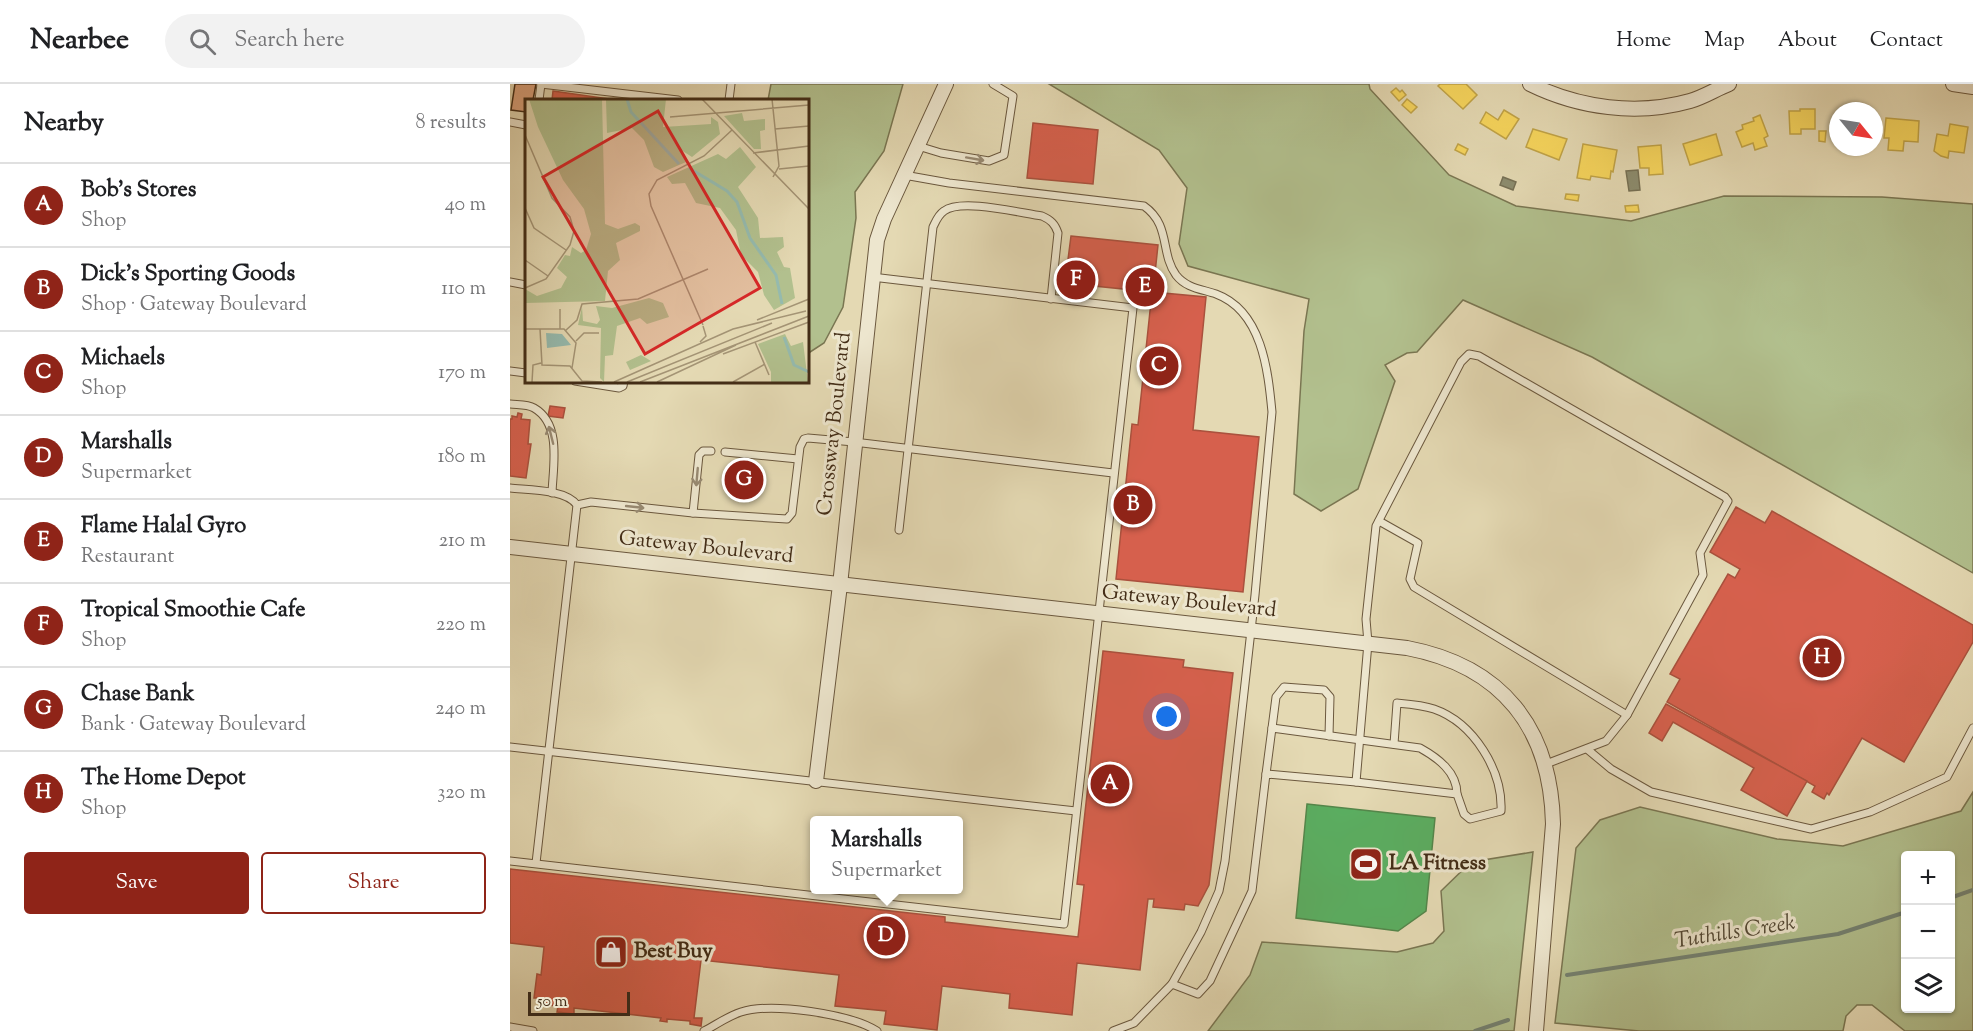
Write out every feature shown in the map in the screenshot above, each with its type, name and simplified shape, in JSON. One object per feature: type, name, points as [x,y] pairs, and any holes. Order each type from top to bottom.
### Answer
[{"type":"street","name":"Crossway Boulevard","points":[[816,781],[840,585],[872,277],[880,230],[946,84]]},
{"type":"street","points":[[1530,84],[1559,97],[1600,107],[1634,109],[1691,101],[1729,84]]},
{"type":"street","points":[[1953,84],[1973,87]]},
{"type":"street","name":"Gateway Boulevard","points":[[510,547],[1368,643],[1423,651],[1455,661],[1479,675],[1501,692],[1524,719],[1534,735],[1546,764],[1553,802],[1553,824],[1536,1031]]},
{"type":"lane","points":[[539,99],[541,84],[669,99]]},
{"type":"lane","points":[[729,99],[731,84]]},
{"type":"lane","points":[[918,146],[941,153],[989,161],[1004,155],[1013,96],[993,84]]},
{"type":"lane","points":[[510,122],[525,125]]},
{"type":"lane","points":[[904,175],[949,183],[1144,207],[1152,212],[1159,223],[1165,236],[1171,268],[1181,281],[1194,288],[1217,294],[1240,308],[1254,329],[1263,355],[1272,411],[1251,630],[1225,861],[1219,891],[1201,932],[1172,984],[1134,1023],[1113,1031]]},
{"type":"lane","points":[[899,530],[933,227],[937,218],[950,208],[968,206],[1042,216],[1049,219],[1055,225],[1058,233],[1051,299]]},
{"type":"lane","points":[[510,861],[1064,924],[1133,309],[872,277]]},
{"type":"lane","points":[[510,282],[525,285]]},
{"type":"lane","points":[[1356,782],[1368,643],[1366,619],[1376,526],[1461,362],[1469,354],[1479,356],[1725,497],[1728,503],[1700,553],[1704,575],[1627,715],[1606,741],[1546,764]]},
{"type":"lane","points":[[510,371],[525,373]]},
{"type":"lane","points":[[581,382],[619,388],[623,386],[624,382]]},
{"type":"lane","points":[[510,404],[532,407],[546,417],[554,440],[552,493]]},
{"type":"lane","points":[[577,505],[591,502],[693,513],[787,519],[792,513],[798,459],[801,442],[804,439],[854,442],[1113,473]]},
{"type":"lane","points":[[693,513],[699,455],[703,451],[711,451]]},
{"type":"lane","points":[[724,452],[798,459]]},
{"type":"lane","points":[[510,488],[569,497],[577,505],[536,863]]},
{"type":"lane","points":[[1379,521],[1418,543],[1410,579],[1414,587],[1627,715]]},
{"type":"lane","points":[[1172,984],[1198,994],[1210,981],[1252,891],[1276,697],[1284,687],[1324,690],[1330,697],[1329,735]]},
{"type":"lane","points":[[1272,728],[1420,748],[1434,756],[1447,768],[1457,784],[1457,794],[1464,814],[1470,819],[1501,811],[1502,801],[1496,774],[1488,756],[1472,735],[1451,717],[1434,709],[1397,703],[1394,744]]},
{"type":"lane","points":[[1587,749],[1611,769],[1651,792],[1811,829],[1870,812],[1947,777],[1973,728]]},
{"type":"lane","points":[[510,747],[1076,811]]},
{"type":"lane","points":[[1266,774],[1457,794]]},
{"type":"lane","points":[[704,1031],[742,1012],[786,1007],[837,1017],[877,1031]]},
{"type":"lane","points":[[510,1027],[533,1031]]},
{"type":"green space","points":[[771,84],[903,84],[884,151],[855,192],[856,218],[843,307],[824,343],[808,353],[808,99],[768,99]]},
{"type":"green space","points":[[1049,84],[1369,84],[1370,89],[1449,175],[1516,206],[1631,221],[1724,196],[1882,197],[1973,204],[1973,573],[1592,357],[1463,300],[1417,352],[1407,353],[1385,365],[1395,381],[1358,489],[1321,511],[1294,494],[1304,331],[1309,299],[1188,266],[1179,244],[1187,188],[1159,150]]},
{"type":"green space","points":[[1973,792],[1973,1031],[1905,1031],[1872,1005],[1857,1005],[1846,1016],[1843,1031],[1639,1031],[1555,1023],[1576,848],[1600,820],[1640,807],[1777,839],[1843,846],[1961,811]]},
{"type":"green space","points":[[1533,852],[1514,1031],[1208,1031],[1250,975],[1262,942],[1397,952],[1433,943],[1444,931],[1441,891],[1471,862]]},
{"type":"building: Homes","points":[[1440,84],[1466,84],[1477,95],[1463,109],[1438,86]]},
{"type":"building: Homes","points":[[1396,88],[1400,92],[1402,90],[1406,95],[1399,101],[1391,92]]},
{"type":"building: Homes","points":[[1407,99],[1417,107],[1411,113],[1402,105]]},
{"type":"building: Homes","points":[[1800,109],[1815,109],[1815,129],[1801,129],[1801,134],[1790,134],[1789,111],[1800,111]]},
{"type":"building: Homes","points":[[1504,110],[1519,119],[1506,139],[1480,123],[1486,112],[1498,120]]},
{"type":"building: Homes","points":[[1760,115],[1768,136],[1764,138],[1767,146],[1755,150],[1753,143],[1742,147],[1736,132],[1743,129],[1742,125],[1754,121],[1753,118]]},
{"type":"building: Homes","points":[[1886,118],[1919,121],[1918,142],[1904,141],[1903,151],[1888,150],[1889,138],[1884,138]]},
{"type":"building: Homes","points":[[1950,124],[1968,127],[1964,153],[1949,151],[1948,158],[1934,151],[1937,134],[1948,136]]},
{"type":"building: Homes","points":[[1533,129],[1567,139],[1559,160],[1526,147]]},
{"type":"building: Homes","points":[[1819,131],[1826,131],[1825,142],[1819,141]]},
{"type":"building: Homes","points":[[1716,134],[1722,155],[1690,165],[1683,144]]},
{"type":"building: Homes","points":[[1458,144],[1468,149],[1465,155],[1455,150]]},
{"type":"building: Homes","points":[[1583,144],[1617,150],[1610,179],[1591,176],[1590,180],[1577,178]]},
{"type":"building: Homes","points":[[1661,145],[1663,174],[1649,175],[1649,168],[1640,168],[1638,147]]},
{"type":"building: Homes","points":[[1566,194],[1579,195],[1578,201],[1565,199]]},
{"type":"building: Homes","points":[[1638,205],[1639,212],[1626,212],[1625,206]]},
{"type":"building: Shops","points":[[553,91],[609,99],[552,99]]},
{"type":"building: Shops","points":[[1033,123],[1098,130],[1093,184],[1027,178]]},
{"type":"building: Shops","points":[[1071,236],[1158,245],[1153,292],[1206,297],[1193,430],[1259,437],[1243,592],[1116,579],[1132,424],[1138,425],[1152,292],[1065,283]]},
{"type":"building: Shops","points":[[550,406],[565,408],[563,418],[548,416]]},
{"type":"building: Shops","points":[[518,413],[522,414],[521,419],[530,420],[528,444],[531,444],[526,478],[510,476],[510,419],[512,416],[517,417]]},
{"type":"building: Shops","points":[[1736,507],[1765,523],[1772,511],[1973,625],[1973,642],[1904,762],[1862,738],[1829,795],[1827,793],[1824,799],[1812,792],[1815,786],[1667,702],[1680,679],[1670,674],[1728,574],[1735,578],[1740,569],[1710,552]]},
{"type":"building: Shops","points":[[1103,651],[1184,660],[1183,667],[1233,673],[1209,885],[1198,906],[1185,904],[1184,910],[1153,907],[1154,899],[1148,899],[1140,970],[1077,963],[1072,1015],[1009,1008],[1010,994],[942,986],[937,1030],[884,1024],[886,1011],[835,1006],[839,975],[701,960],[694,1018],[702,1018],[701,1026],[690,1024],[690,1021],[667,1019],[667,1022],[660,1021],[661,1018],[574,1008],[574,1014],[557,1012],[558,1006],[540,1004],[541,998],[534,998],[537,974],[541,975],[544,947],[510,943],[510,869],[945,917],[945,922],[1078,937],[1084,885],[1077,884]]},
{"type":"building: Shops","points":[[1666,704],[1807,781],[1787,816],[1741,790],[1754,768],[1673,722],[1662,741],[1649,733]]},
{"type":"building: Public","name":"LA Fitness","points":[[1307,804],[1435,818],[1426,911],[1398,931],[1296,918]]},
{"type":"building: Industry","points":[[1638,170],[1640,190],[1629,191],[1626,171]]},
{"type":"building: Industry","points":[[1503,177],[1516,182],[1513,190],[1500,185]]},
{"type":"building: Other","points":[[515,84],[536,84],[533,99],[525,99],[525,112],[511,110]]},
{"type":"waterway","name":"Tuthills Creek","points":[[1955,896],[1973,890]]},
{"type":"waterway","name":"Tuthills Creek","points":[[1567,975],[1838,934],[1901,914]]},
{"type":"waterway","name":"Tuthills Creek","points":[[1475,1031],[1508,1020]]},
{"type":"place","name":"Tropical Smoothie Cafe","points":[[1076,280]]},
{"type":"place","name":"Flame Halal Gyro","points":[[1145,287]]},
{"type":"place","name":"Michaels","points":[[1159,366]]},
{"type":"place","name":"Chase Bank","points":[[744,480]]},
{"type":"place","name":"Dick's Sporting Goods","points":[[1133,505]]},
{"type":"place","name":"The Home Depot","points":[[1822,658]]},
{"type":"place","name":"Bob's Stores","points":[[1110,784]]},
{"type":"place","name":"LA Fitness","points":[[1366,864]]},
{"type":"place","name":"Marshalls","points":[[886,936]]},
{"type":"place","name":"Best Buy","points":[[611,952]]}]
